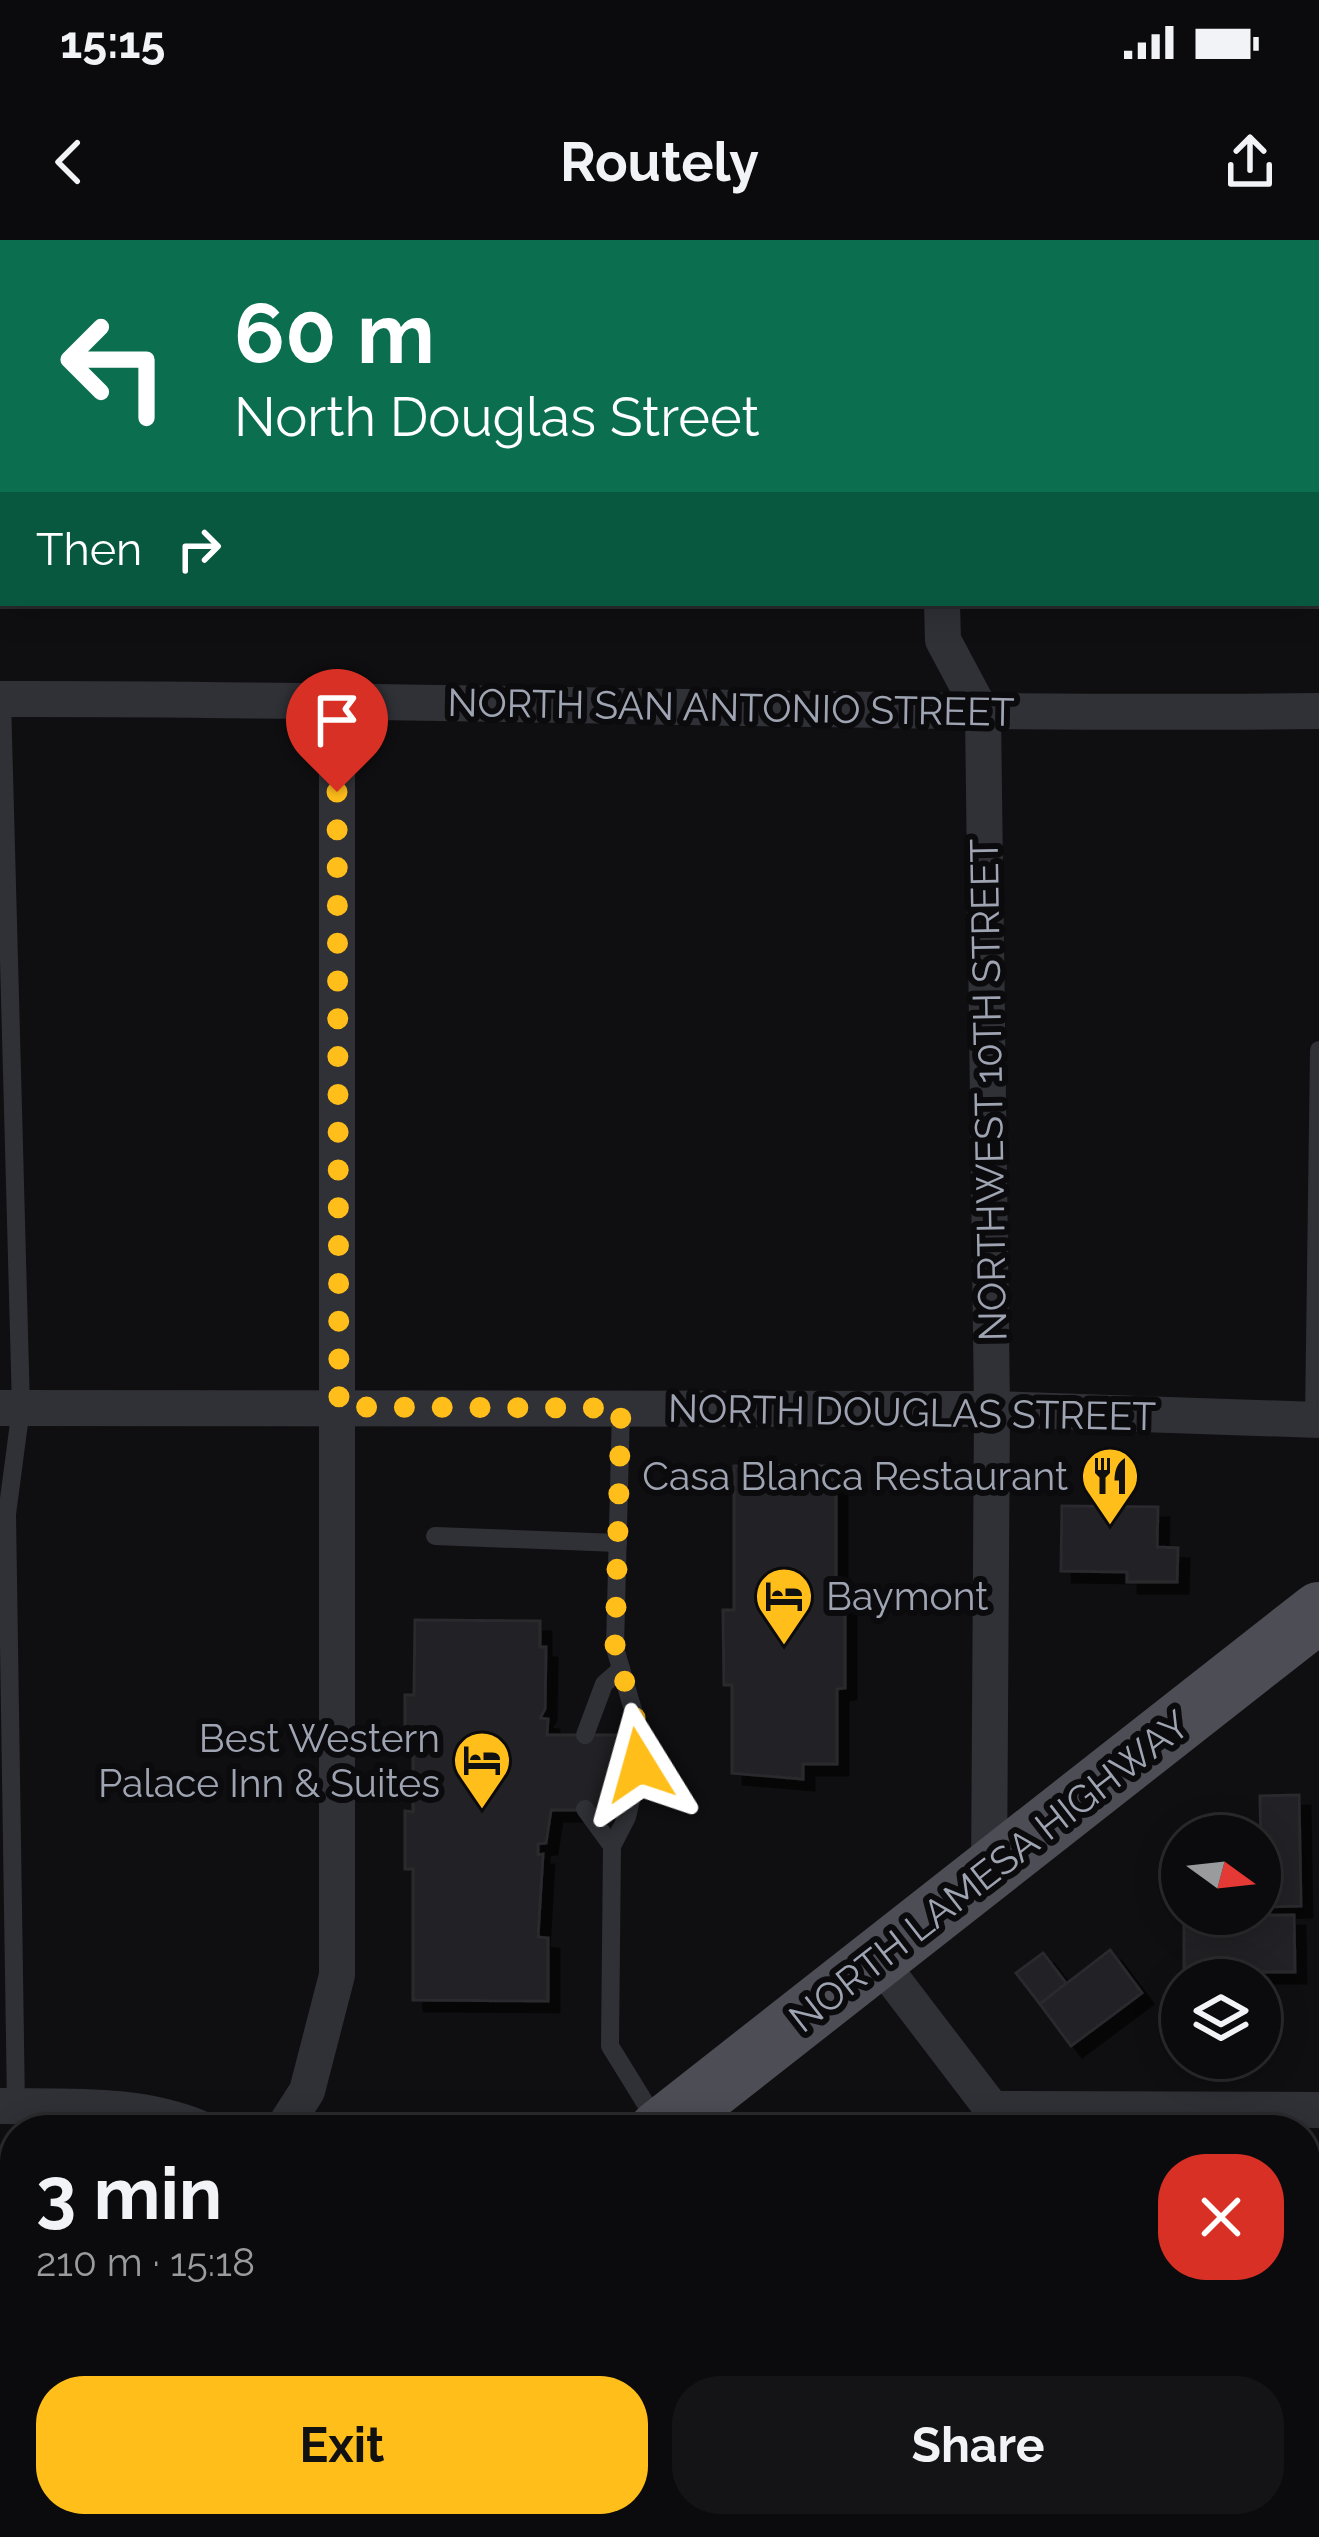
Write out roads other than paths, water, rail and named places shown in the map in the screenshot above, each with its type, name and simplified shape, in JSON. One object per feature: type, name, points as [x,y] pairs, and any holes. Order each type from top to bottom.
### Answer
[{"type":"main road","name":"NORTH LAMESA HIGHWAY","points":[[678,2115],[1319,1612]]},
{"type":"street","name":"NORTHWEST 10TH STREET","points":[[942,606],[943,640],[983,715],[992,1409],[988,1875]]},
{"type":"street","name":"NORTH SAN ANTONIO STREET","points":[[1,699],[337,698],[983,715],[1319,711]]},
{"type":"street","points":[[292,2115],[307,2091],[337,1975],[337,698]]},
{"type":"street","name":"NORTH DOUGLAS STREET","points":[[10,1408],[992,1409],[1317,1420]]},
{"type":"street","points":[[876,1958],[988,2115]]},
{"type":"street","points":[[8,2106],[160,2115]]},
{"type":"street","points":[[1156,2115],[1319,2110]]},
{"type":"lane","points":[[1,699],[10,1408],[8,2106]]},
{"type":"lane","points":[[1317,1420],[1319,1050]]},
{"type":"lane","points":[[621,1408],[615,1648],[635,1717],[639,1765],[627,1817],[612,1846],[610,2046],[652,2115]]},
{"type":"lane","points":[[435,1537],[618,1543]]},
{"type":"lane","points":[[585,1735],[604,1684],[620,1669]]},
{"type":"lane","points":[[585,1810],[612,1846]]},
{"type":"place","name":"Casa Blanca Restaurant","points":[[1110,1527]]},
{"type":"place","name":"Baymont","points":[[784,1647]]},
{"type":"place","name":"Best Western Palace Inn & Suites","points":[[482,1811]]}]
